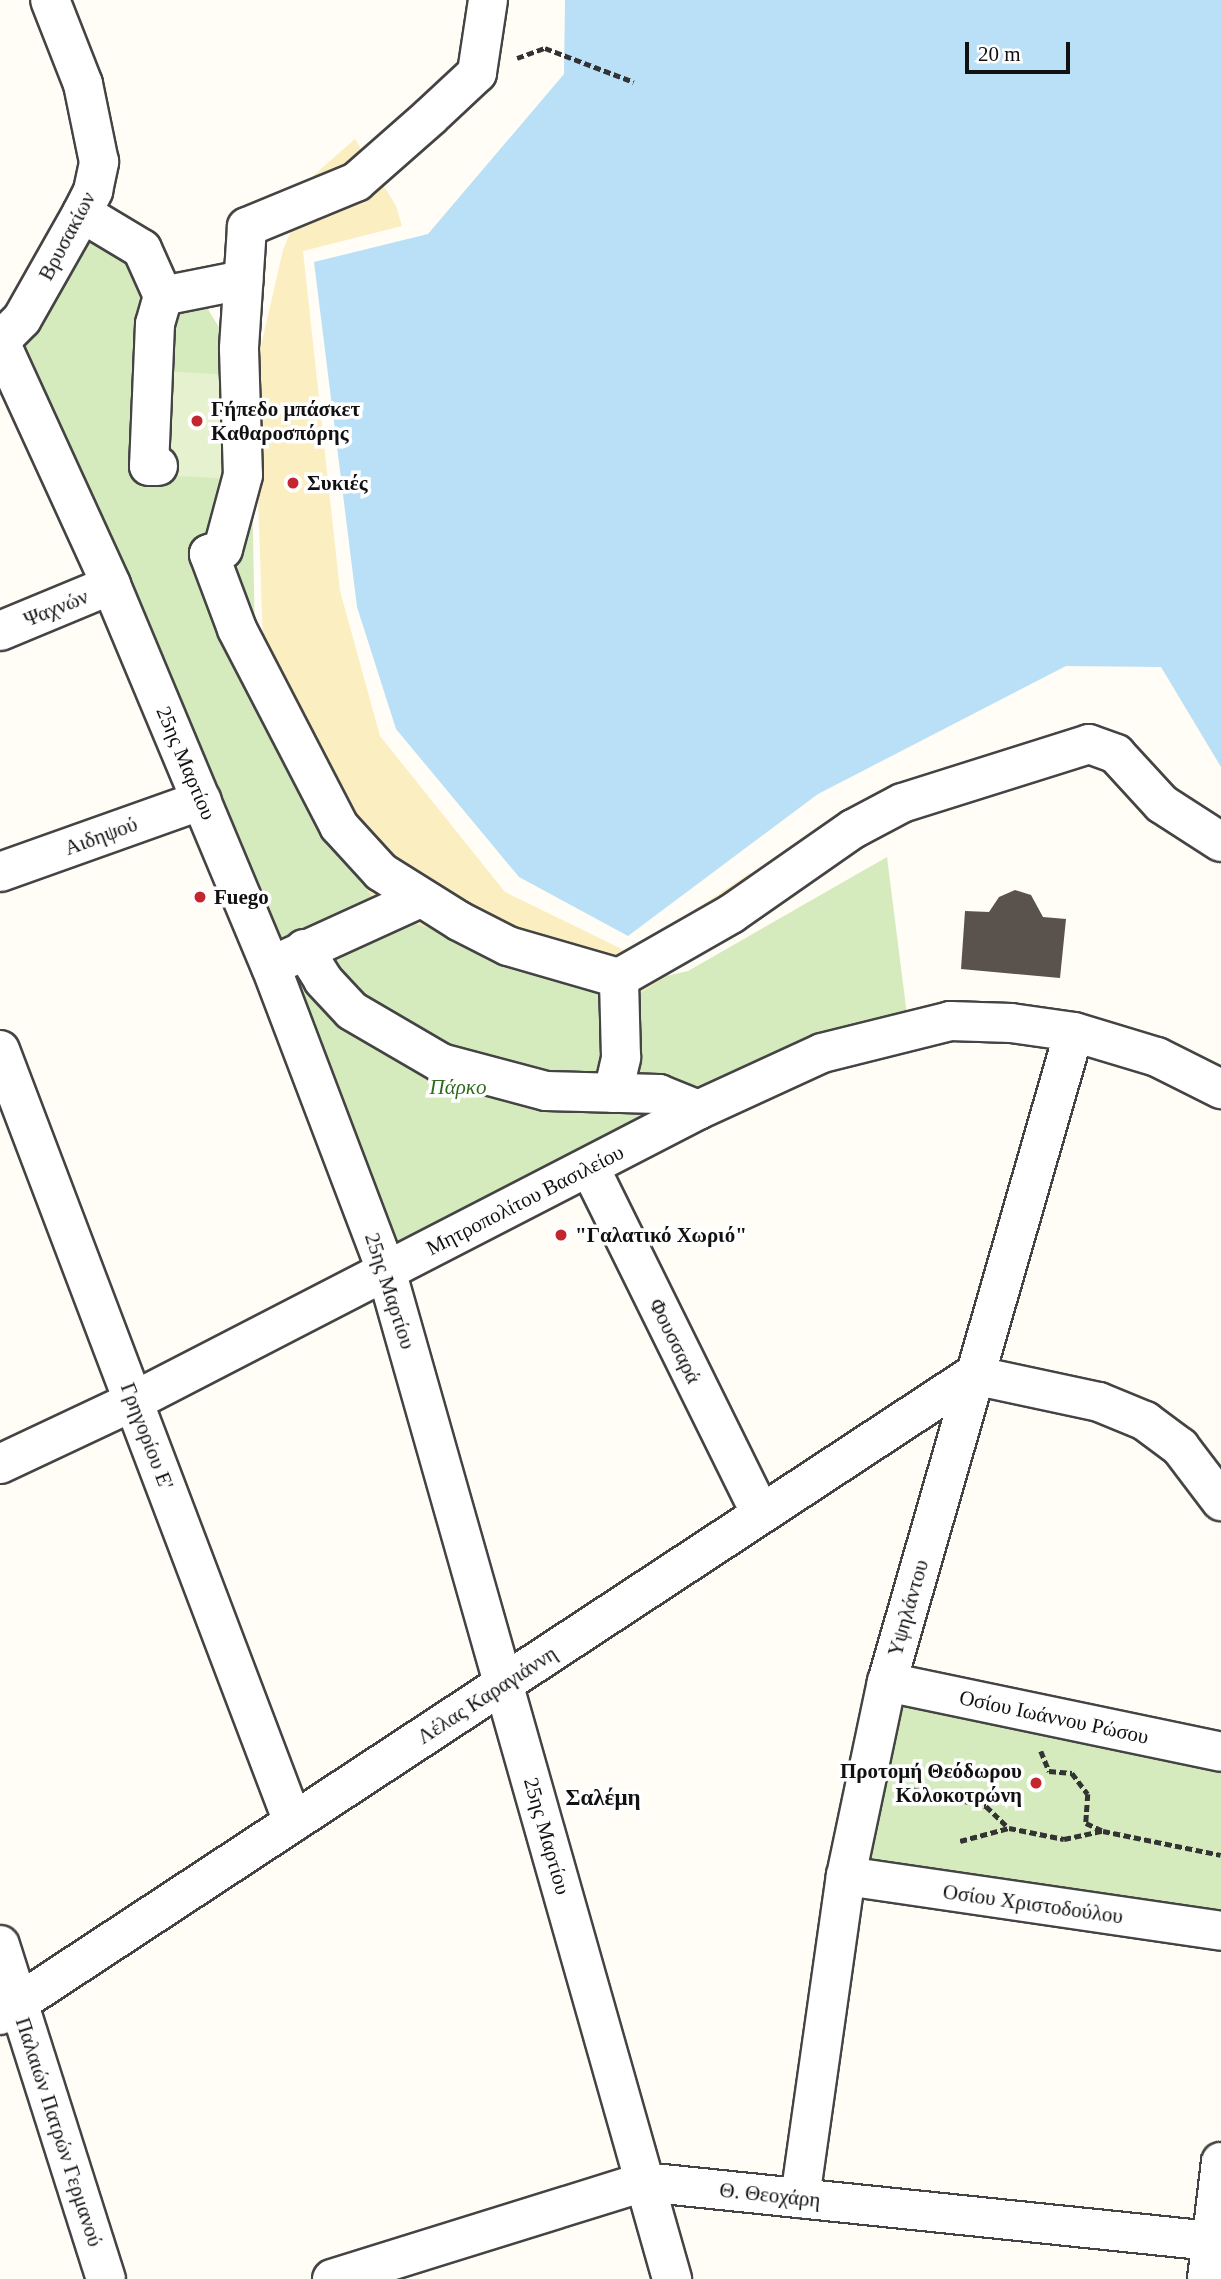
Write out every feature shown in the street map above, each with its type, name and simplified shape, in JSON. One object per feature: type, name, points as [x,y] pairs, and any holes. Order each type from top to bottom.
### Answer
[{"type":"street","name":"Βρυσακίων","points":[[0,342],[22,319],[82,214],[93,191],[99,162],[83,84],[50,0]]},
{"type":"street","points":[[488,0],[477,73],[356,182],[247,227],[239,349],[243,475],[223,549],[209,554],[237,629],[339,826],[382,872],[421,898],[508,946],[619,978],[731,914],[853,829],[902,803],[1089,744],[1116,754],[1162,804],[1221,842]]},
{"type":"street","points":[[82,214],[142,249],[163,296],[155,324],[149,466],[158,466]]},
{"type":"street","points":[[163,296],[243,280]]},
{"type":"street","name":"25ης Μαρτίου","points":[[0,342],[111,585],[202,800],[288,958],[386,1269],[672,2279]]},
{"type":"street","name":"Ψαχνών","points":[[0,631],[111,585]]},
{"type":"street","name":"Αιδηψού","points":[[0,872],[202,800]]},
{"type":"street","points":[[288,958],[421,898]]},
{"type":"street","points":[[288,958],[323,980],[352,1012],[441,1063],[498,1082],[546,1091],[659,1094],[698,1110]]},
{"type":"street","points":[[613,1093],[621,1057],[619,978]]},
{"type":"street","name":"Μητροπολίτου Βασιλείου","points":[[0,1464],[134,1401],[698,1110],[822,1053],[950,1021],[1073,1032],[1157,1057],[1221,1089]]},
{"type":"street","name":"Υψηλάντου","points":[[800,2198],[846,1876],[887,1682],[1073,1032]]},
{"type":"street","name":"Γρηγορίου Ε'","points":[[0,1050],[293,1822]]},
{"type":"street","name":"Φουσσαρά","points":[[590,1168],[761,1514]]},
{"type":"street","points":[[973,1375],[1099,1402],[1145,1421],[1180,1447],[1221,1501]]},
{"type":"street","name":"Λέλας Καραγιάννη","points":[[9,2009],[973,1375]]},
{"type":"street","name":"Οσίου Ιωάννου Ρώσου","points":[[887,1682],[1221,1752]]},
{"type":"street","name":"Οσίου Χριστοδούλου","points":[[846,1876],[1221,1931]]},
{"type":"street","name":"Παλαιών Πατρών Γερμανού","points":[[0,1945],[9,2009],[106,2279]]},
{"type":"street","points":[[1207,2279],[1216,2241],[1221,2162]]},
{"type":"street","name":"Θ. Θεοχάρη","points":[[332,2279],[644,2182],[1216,2241]]},
{"type":"path","points":[[477,73],[545,48],[634,82]]},
{"type":"path","points":[[1017,1709],[1049,1771],[1072,1773],[1088,1794],[1086,1822],[1103,1831],[1221,1855]]},
{"type":"path","points":[[867,1779],[986,1805],[1009,1828]]},
{"type":"path","points":[[960,1841],[1009,1828],[1064,1839],[1103,1831]]},
{"type":"green space","name":"Πάρκο","points":[[82,213],[198,293],[250,378],[256,692],[342,860],[507,964],[601,991],[688,971],[887,857],[909,1031],[386,1270],[0,341]]},
{"type":"green space","name":"Γήπεδο μπάσκετ Καθαροσπόρης","points":[[160,371],[235,375],[229,479],[155,475]]},
{"type":"green space","points":[[887,1682],[1221,1752],[1221,1931],[846,1876]]},
{"type":"sand","name":"Συκιές","points":[[355,139],[396,206],[402,226],[303,251],[340,591],[380,736],[505,892],[630,953],[750,873],[786,898],[636,996],[380,912],[265,703],[254,376],[283,250],[314,175]]},
{"type":"water","points":[[565,0],[1221,0],[1221,767],[1161,667],[1066,666],[818,794],[628,936],[519,877],[396,729],[357,607],[314,262],[428,234],[564,74]]},
{"type":"building","points":[[1015,890],[1031,895],[1043,917],[1066,919],[1060,978],[961,969],[965,911],[989,912],[999,897]]},
{"type":"place","name":"Γήπεδο μπάσκετ Καθαροσπόρης","points":[[197,421]]},
{"type":"place","name":"Συκιές","points":[[293,483]]},
{"type":"place","name":"Fuego","points":[[200,897]]},
{"type":"place","name":"\"Γαλατικό Χωριό\"","points":[[561,1235]]},
{"type":"place","name":"Προτομή Θεόδωρου Κολοκοτρώνη","points":[[1036,1783]]},
{"type":"district","name":"Σαλέμη","points":[[603,1798]]}]
